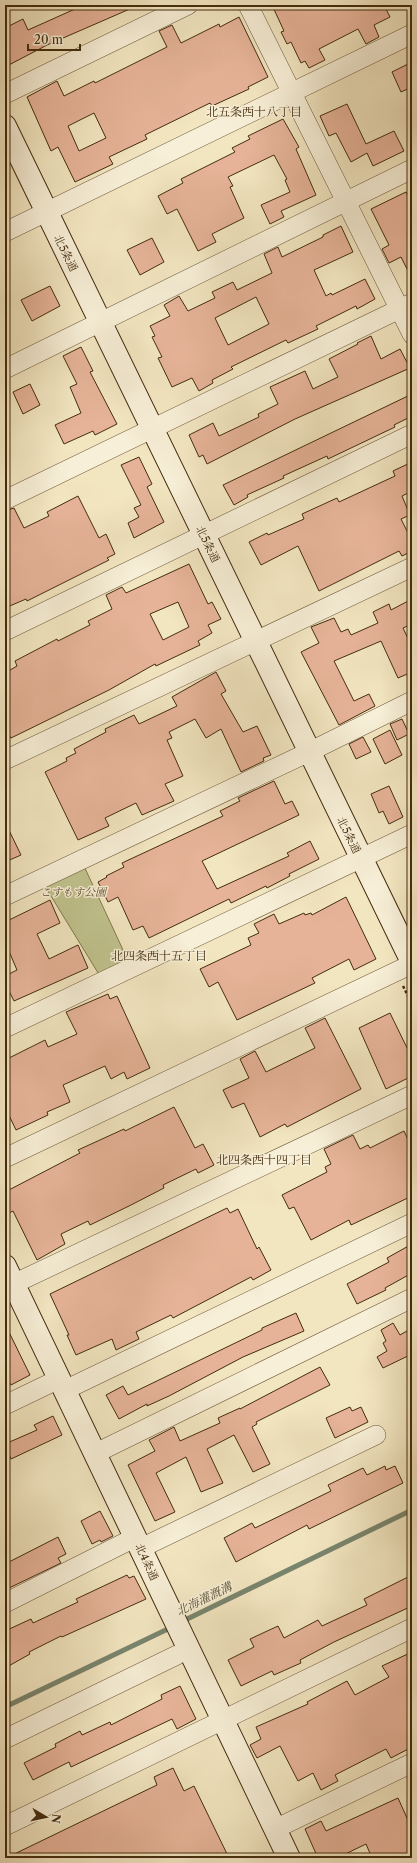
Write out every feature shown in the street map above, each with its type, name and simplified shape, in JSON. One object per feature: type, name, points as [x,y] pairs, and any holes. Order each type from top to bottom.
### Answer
[{"type":"street","points":[[5,94],[188,5]]},
{"type":"street","points":[[248,5],[346,201],[406,306],[412,334]]},
{"type":"street","points":[[5,232],[412,34]]},
{"type":"street","name":"北5条通","points":[[5,126],[412,963]]},
{"type":"street","points":[[5,369],[412,169]]},
{"type":"street","points":[[5,500],[406,306]]},
{"type":"street","points":[[5,631],[412,434]]},
{"type":"street","points":[[5,760],[256,642],[412,566]]},
{"type":"street","points":[[5,896],[309,752],[412,701]]},
{"type":"street","points":[[5,1028],[412,834]]},
{"type":"street","points":[[5,1158],[412,963]]},
{"type":"street","points":[[8,1280],[412,1095]]},
{"type":"street","points":[[5,1405],[62,1385],[412,1223]]},
{"type":"street","name":"北4条通","points":[[8,1280],[96,1452],[221,1720],[288,1858]]},
{"type":"street","points":[[96,1452],[412,1298]]},
{"type":"street","points":[[5,1603],[376,1435]]},
{"type":"street","points":[[5,1826],[412,1628]]},
{"type":"street","points":[[5,1739],[177,1655]]},
{"type":"street","points":[[275,1829],[412,1763]]},
{"type":"green space","name":"こすもす公園","points":[[83,864],[131,967],[103,981],[43,883]]},
{"type":"building","points":[[73,5],[139,5],[47,45],[5,67],[5,28],[23,19],[28,30],[75,9]]},
{"type":"building","points":[[272,5],[384,5],[390,17],[374,25],[379,37],[366,44],[358,29],[319,49],[325,60],[309,68],[305,61],[301,63],[291,42],[287,44],[281,32],[284,31]]},
{"type":"building","points":[[239,17],[268,77],[248,87],[249,89],[212,106],[210,103],[145,135],[147,139],[109,157],[113,164],[75,182],[58,147],[51,151],[27,97],[57,81],[64,96],[94,81],[95,83],[167,47],[159,31],[172,25],[181,43],[219,24],[220,27]],"holes":[[[94,113],[106,138],[79,151],[68,126]]]},
{"type":"building","points":[[412,62],[412,87],[401,92],[392,72]]},
{"type":"building","points":[[347,104],[366,144],[394,131],[404,151],[373,166],[367,153],[351,162],[336,133],[329,136],[320,116]]},
{"type":"building","points":[[283,119],[299,147],[296,149],[316,195],[281,211],[284,217],[270,224],[261,205],[290,192],[285,180],[287,179],[274,155],[228,177],[233,186],[230,187],[244,218],[212,234],[216,242],[198,251],[177,209],[167,214],[158,196],[183,183],[181,179],[235,152],[232,148],[250,139],[248,136]]},
{"type":"building","points":[[406,192],[412,205],[412,279],[401,257],[389,263],[382,249],[389,245],[371,209]]},
{"type":"building","points":[[341,226],[353,252],[314,270],[326,296],[331,293],[332,295],[365,279],[375,299],[357,309],[356,306],[316,326],[318,329],[288,343],[286,340],[231,367],[233,369],[212,380],[213,383],[199,391],[192,378],[172,387],[158,358],[162,357],[152,337],[155,336],[150,326],[170,316],[164,305],[179,296],[188,311],[215,298],[212,292],[233,282],[237,290],[272,273],[264,254],[278,247],[282,257],[323,237],[323,235]],"holes":[[[256,297],[269,324],[228,345],[215,318]]]},
{"type":"building","points":[[152,238],[164,262],[140,275],[127,250]]},
{"type":"building","points":[[50,286],[60,306],[32,321],[21,300]]},
{"type":"building","points":[[371,336],[381,359],[400,349],[410,368],[295,419],[207,464],[203,455],[199,457],[189,435],[213,423],[219,436],[259,417],[258,414],[278,404],[270,387],[305,371],[313,389],[338,377],[329,359]]},
{"type":"building","points":[[81,347],[93,371],[90,372],[117,424],[95,435],[93,431],[64,444],[55,425],[81,413],[70,387],[77,384],[63,356]]},
{"type":"building","points":[[30,384],[40,405],[23,414],[13,392]]},
{"type":"building","points":[[412,394],[412,416],[394,425],[395,427],[328,459],[327,456],[283,476],[284,478],[247,495],[248,497],[234,505],[223,485]]},
{"type":"building","points":[[139,457],[152,484],[147,487],[164,522],[134,538],[128,523],[139,517],[134,508],[141,505],[121,465]]},
{"type":"building","points":[[412,462],[412,491],[402,496],[410,515],[401,519],[412,541],[412,551],[402,556],[399,551],[319,591],[298,546],[261,565],[249,542],[267,533],[268,535],[304,519],[302,514],[337,498],[339,502],[395,476],[393,471]]},
{"type":"building","points":[[78,496],[99,538],[106,534],[115,554],[107,558],[109,560],[27,601],[26,599],[5,608],[5,511],[14,508],[24,528],[49,516],[47,512]]},
{"type":"building","points":[[189,564],[208,604],[212,602],[221,619],[208,625],[212,633],[198,641],[200,645],[156,666],[155,664],[109,690],[11,738],[5,729],[5,673],[17,666],[15,661],[57,639],[58,641],[90,625],[88,621],[112,609],[106,595],[122,587],[126,593]],"holes":[[[178,602],[189,627],[163,640],[150,614]]]},
{"type":"building","points":[[412,599],[412,624],[403,628],[412,647],[412,672],[398,678],[381,641],[334,661],[354,701],[369,694],[375,706],[339,725],[301,652],[319,643],[311,627],[334,618],[341,632],[348,629],[351,635],[378,623],[373,612],[389,604],[391,610]]},
{"type":"building","points":[[216,672],[226,691],[221,694],[243,732],[257,726],[271,755],[263,758],[264,761],[241,772],[221,729],[206,738],[195,719],[169,732],[172,738],[167,740],[183,776],[165,784],[174,801],[142,815],[136,803],[105,818],[109,826],[78,840],[45,772],[67,761],[66,758],[76,753],[74,749],[106,732],[105,729],[134,715],[139,724],[177,706],[172,697]]},
{"type":"building","points":[[402,719],[409,734],[397,740],[390,724]]},
{"type":"building","points":[[390,730],[402,755],[385,764],[373,739]]},
{"type":"building","points":[[363,737],[371,752],[356,759],[349,744]]},
{"type":"building","points":[[274,781],[285,804],[292,801],[299,815],[202,861],[217,889],[289,856],[287,853],[310,841],[319,859],[289,874],[290,876],[267,888],[266,886],[231,903],[229,899],[149,938],[143,926],[133,930],[118,897],[108,902],[98,882],[124,867],[122,863],[223,816],[220,811],[240,801],[238,798]]},
{"type":"building","points":[[389,786],[403,817],[389,824],[383,811],[379,813],[371,794]]},
{"type":"building","points":[[5,822],[21,855],[5,862]]},
{"type":"building","points":[[346,897],[376,959],[354,970],[349,959],[312,978],[315,983],[237,1020],[218,982],[209,987],[200,969],[251,945],[248,938],[259,933],[254,924],[274,914],[279,924],[304,913],[305,915],[311,913],[312,915]]},
{"type":"building","points":[[50,900],[60,923],[37,934],[49,959],[78,945],[88,968],[14,1001],[5,983],[5,976],[17,970],[5,942],[5,922]]},
{"type":"building","points":[[108,994],[110,999],[117,996],[150,1068],[127,1079],[124,1072],[111,1079],[105,1066],[63,1085],[70,1102],[47,1112],[48,1115],[16,1130],[5,1107],[5,1060],[45,1040],[48,1047],[77,1034],[66,1012]]},
{"type":"building","points":[[390,1013],[412,1058],[412,1076],[386,1089],[359,1028]]},
{"type":"building","points":[[325,1018],[361,1089],[287,1127],[285,1124],[260,1137],[244,1103],[232,1108],[223,1090],[249,1078],[240,1059],[255,1051],[266,1072],[315,1048],[305,1028]]},
{"type":"building","points":[[174,1107],[195,1148],[203,1144],[214,1165],[198,1173],[196,1169],[163,1185],[164,1188],[90,1225],[88,1221],[61,1234],[65,1244],[37,1260],[13,1211],[5,1215],[5,1192],[80,1153],[78,1150],[124,1129],[125,1131]]},
{"type":"building","points":[[404,1131],[412,1148],[412,1196],[351,1225],[349,1220],[311,1240],[294,1207],[289,1209],[282,1195],[327,1172],[325,1167],[331,1164],[324,1149],[353,1135],[360,1149],[368,1145],[370,1148]]},
{"type":"building","points":[[227,1208],[230,1213],[238,1209],[257,1249],[259,1247],[271,1270],[253,1280],[251,1277],[173,1318],[171,1315],[136,1332],[139,1339],[116,1350],[112,1339],[76,1355],[67,1335],[69,1335],[50,1294]]},
{"type":"building","points":[[412,1244],[412,1273],[385,1288],[386,1290],[357,1304],[347,1284],[389,1262],[387,1258]]},
{"type":"building","points":[[296,1313],[304,1331],[243,1357],[169,1396],[147,1406],[147,1404],[119,1419],[106,1395],[123,1386],[128,1395],[262,1330],[262,1328]]},
{"type":"building","points":[[393,1323],[400,1335],[412,1328],[412,1354],[383,1368],[377,1357],[387,1351],[383,1343],[386,1341],[381,1330]]},
{"type":"building","points":[[5,1324],[30,1375],[11,1385],[5,1374]]},
{"type":"building","points":[[320,1367],[330,1385],[256,1422],[257,1424],[252,1427],[270,1464],[253,1472],[234,1435],[207,1449],[223,1483],[201,1492],[186,1457],[156,1473],[175,1512],[155,1521],[128,1465],[155,1451],[149,1440],[174,1427],[180,1441],[220,1423],[218,1418],[240,1409]]},
{"type":"building","points":[[350,1407],[352,1411],[361,1407],[368,1422],[335,1438],[326,1418]]},
{"type":"building","points":[[53,1416],[62,1435],[11,1459],[5,1444],[37,1430],[34,1425]]},
{"type":"building","points":[[385,1466],[386,1470],[395,1466],[403,1483],[309,1529],[307,1525],[236,1562],[224,1538],[252,1523],[255,1528],[331,1491],[328,1485],[363,1468],[367,1475]]},
{"type":"building","points":[[100,1511],[113,1536],[101,1542],[100,1540],[92,1544],[81,1521]]},
{"type":"building","points":[[58,1537],[66,1554],[58,1558],[61,1563],[9,1588],[5,1579],[5,1564]]},
{"type":"building","points":[[127,1575],[129,1578],[134,1576],[146,1599],[62,1637],[61,1636],[29,1652],[30,1654],[5,1668],[5,1631],[31,1619],[33,1623],[78,1602],[76,1599]]},
{"type":"building","points":[[412,1575],[412,1606],[334,1642],[300,1660],[301,1663],[274,1675],[272,1671],[241,1686],[228,1660],[254,1647],[250,1639],[278,1626],[284,1638],[318,1620],[322,1626],[367,1605],[364,1599]]},
{"type":"building","points":[[412,1652],[412,1747],[391,1758],[386,1749],[335,1775],[338,1781],[321,1790],[313,1773],[298,1781],[280,1746],[257,1758],[250,1745],[261,1739],[256,1727],[308,1704],[307,1702],[347,1681],[355,1695],[389,1677],[382,1666]]},
{"type":"building","points":[[180,1686],[196,1719],[177,1729],[172,1719],[71,1767],[69,1762],[33,1780],[24,1763],[56,1747],[55,1744],[80,1731],[82,1735],[110,1722],[111,1725],[162,1699],[161,1695]]},
{"type":"building","points":[[173,1768],[184,1791],[194,1786],[229,1858],[6,1858],[157,1785],[154,1777]]},
{"type":"building","points":[[398,1798],[412,1829],[412,1858],[372,1858],[366,1844],[337,1858],[318,1858],[305,1829],[321,1821],[326,1831]]},
{"type":"waterway","name":"北海灌漑溝","points":[[181,1622],[412,1510]]},
{"type":"waterway","name":"北海灌漑溝","points":[[5,1707],[172,1627]]},
{"type":"district","name":"北五条西十八丁目","points":[[254,112]]},
{"type":"district","name":"北四条西十五丁目","points":[[159,956]]},
{"type":"district","name":"北四条西十四丁目","points":[[264,1160]]}]
